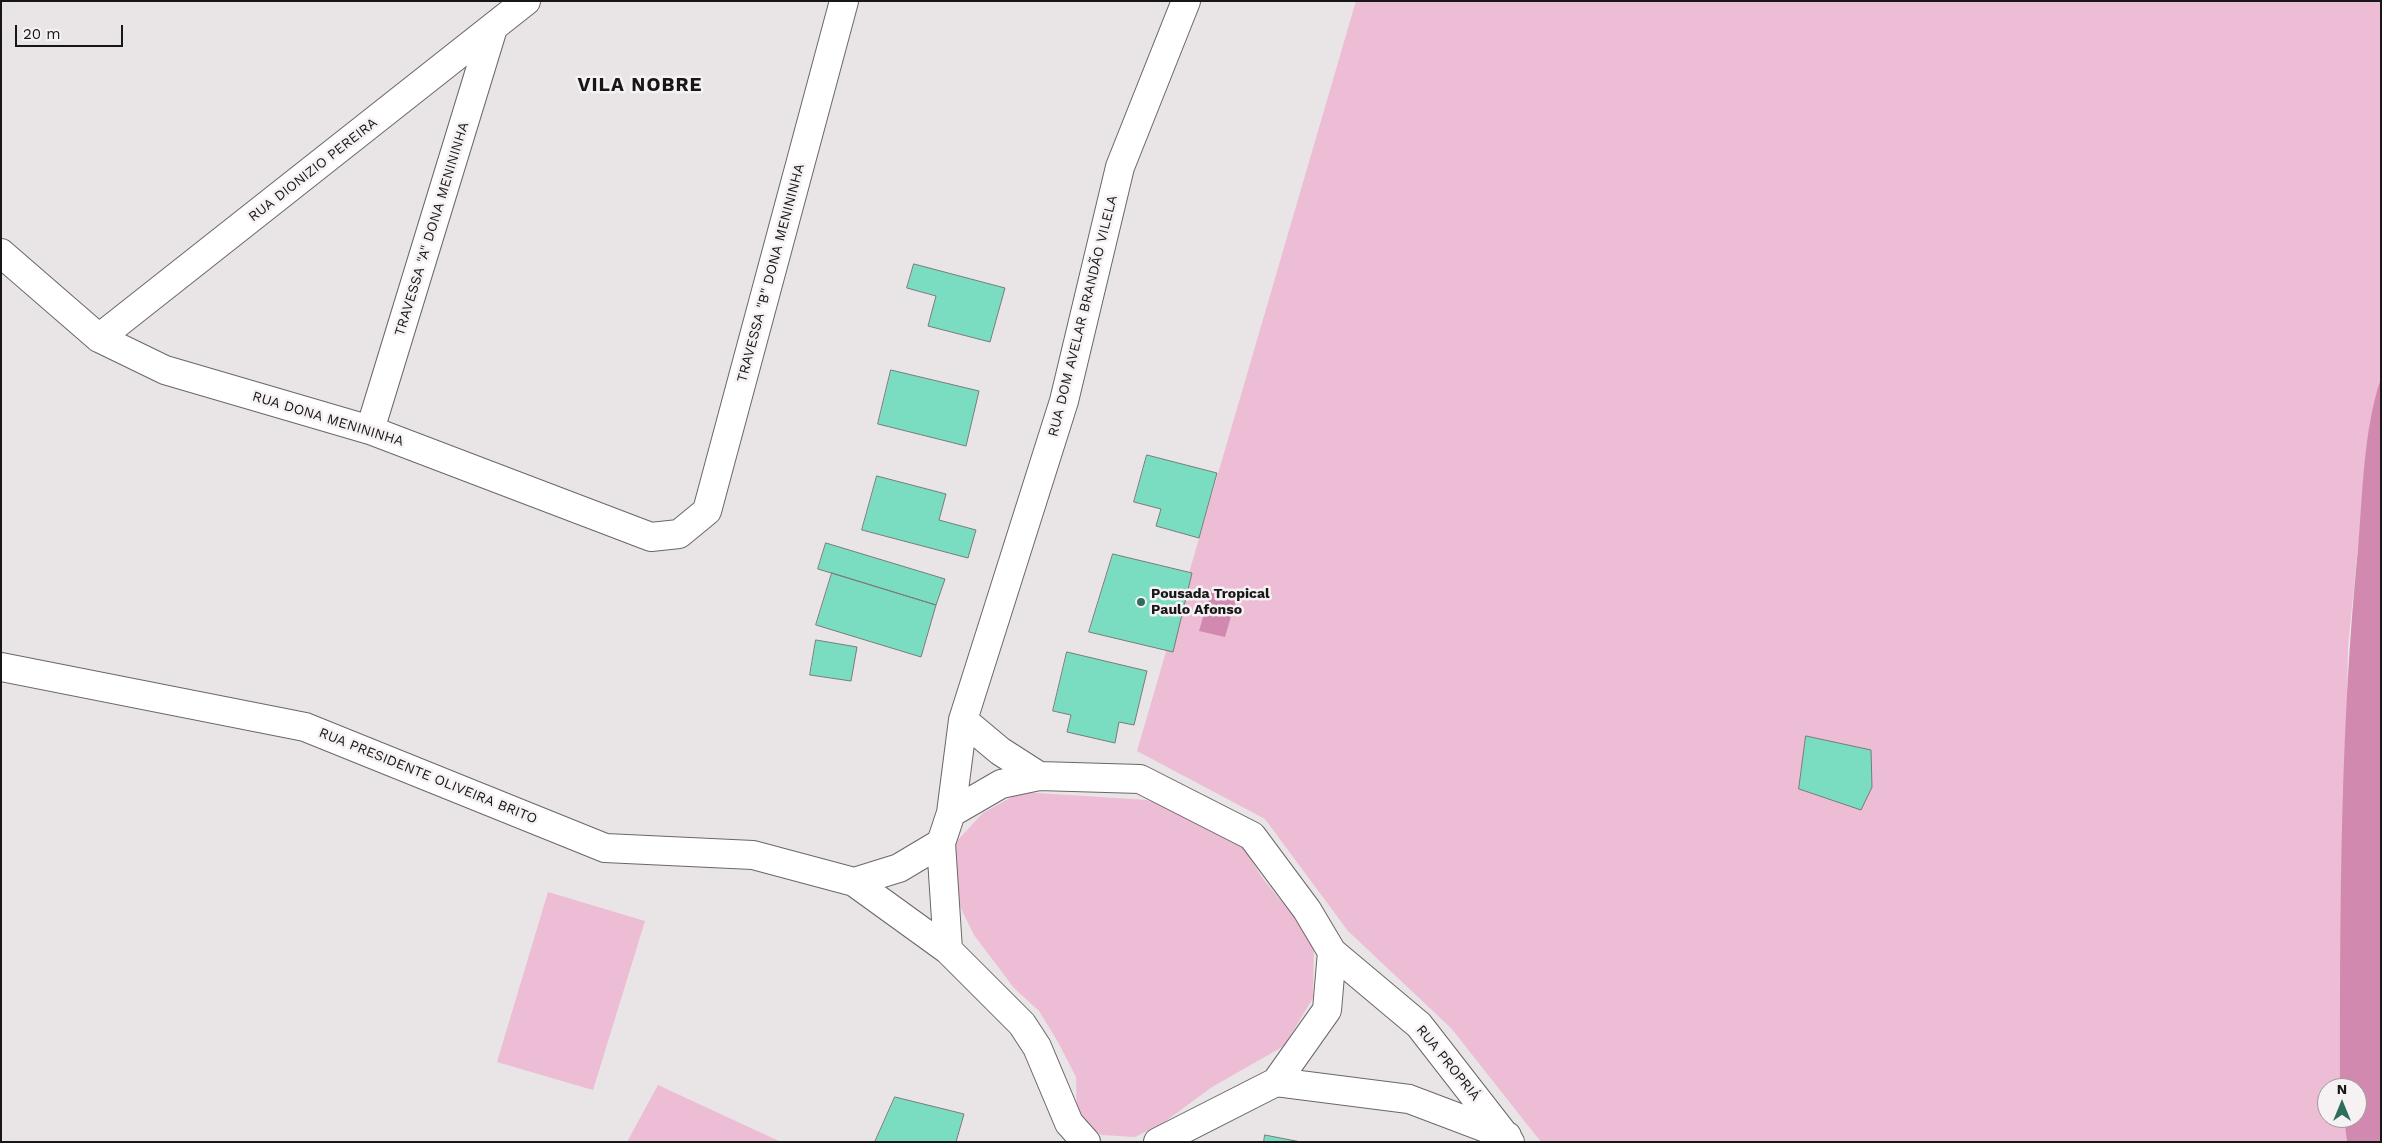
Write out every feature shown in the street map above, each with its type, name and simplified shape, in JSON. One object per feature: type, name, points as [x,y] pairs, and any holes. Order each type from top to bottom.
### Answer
[{"type":"street","name":"RUA DIONIZIO PEREIRA","points":[[99,338],[526,1]]},
{"type":"street","name":"TRAVESSA \"B\" DONA MENININHA","points":[[680,534],[707,511],[844,1]]},
{"type":"street","name":"RUA DOM AVELAR BRANDÃO VILELA","points":[[951,813],[962,720],[1064,401],[1120,167],[1186,1]]},
{"type":"street","name":"TRAVESSA \"A\" DONA MENININHA","points":[[370,430],[493,28]]},
{"type":"street","name":"RUA DONA MENININHA","points":[[1,253],[99,338],[166,370],[370,430],[651,537],[680,534]]},
{"type":"street","name":"RUA PRESIDENTE OLIVEIRA BRITO","points":[[1,667],[305,727],[605,848],[754,855],[854,882],[948,950],[1022,1024],[1037,1047],[1071,1135]]},
{"type":"street","points":[[962,720],[1000,750],[1039,776]]},
{"type":"street","points":[[948,950],[941,843],[951,813],[1001,784],[1039,776],[1140,779],[1252,836],[1307,910],[1332,952],[1327,1010],[1276,1082],[1158,1142]]},
{"type":"street","points":[[854,882],[899,868],[941,843]]},
{"type":"street","name":"RUA PROPRIÁ","points":[[1332,952],[1418,1025],[1509,1139]]},
{"type":"street","points":[[1276,1082],[1409,1099],[1509,1139]]},
{"type":"shaded area","points":[[1356,1],[2381,1],[2381,378],[2370,430],[2348,646],[2340,1078],[2317,1078],[2317,1128],[2345,1128],[2347,1142],[1541,1142],[1451,1028],[1348,931],[1265,819],[1137,751]]},
{"type":"shaded area","points":[[2381,378],[2381,1142],[2347,1142],[2345,1128],[2367,1128],[2367,1078],[2340,1078],[2341,886],[2344,751],[2352,616],[2367,441]]},
{"type":"shaded area","points":[[1211,589],[1237,596],[1225,637],[1199,631]]},
{"type":"shaded area","points":[[1021,792],[1147,800],[1198,817],[1239,839],[1261,876],[1314,942],[1313,998],[1284,1046],[1212,1087],[1163,1123],[1135,1137],[1102,1135],[1077,1118],[1076,1077],[1058,1042],[1039,1011],[1014,988],[974,935],[951,888],[956,842],[983,813]]},
{"type":"shaded area","points":[[548,892],[645,921],[593,1090],[497,1062]]},
{"type":"shaded area","points":[[658,1085],[781,1142],[627,1142]]},
{"type":"building","points":[[914,264],[1005,288],[990,342],[928,326],[936,296],[907,288]]},
{"type":"building","points":[[891,370],[979,391],[966,446],[878,424]]},
{"type":"building","points":[[1147,455],[1217,473],[1199,538],[1156,526],[1161,509],[1134,502]]},
{"type":"building","points":[[877,476],[946,494],[939,520],[976,530],[968,558],[862,530]]},
{"type":"building","points":[[826,543],[945,579],[936,605],[818,569]]},
{"type":"building","name":"Pousada Tropical Paulo Afonso","points":[[1113,554],[1192,573],[1173,652],[1089,632]]},
{"type":"building","points":[[832,573],[936,605],[921,657],[816,625]]},
{"type":"building","points":[[816,640],[857,647],[851,681],[810,675]]},
{"type":"building","points":[[1067,652],[1147,671],[1134,725],[1119,722],[1115,743],[1067,732],[1071,715],[1053,711]]},
{"type":"building","points":[[1806,736],[1871,750],[1872,787],[1861,810],[1799,789]]},
{"type":"building","points":[[895,1097],[964,1114],[956,1142],[875,1142]]},
{"type":"building","points":[[1265,1135],[1301,1142],[1264,1142]]},
{"type":"place","name":"Pousada Tropical Paulo Afonso","points":[[1141,602]]},
{"type":"district","name":"VILA NOBRE","points":[[640,85]]}]
